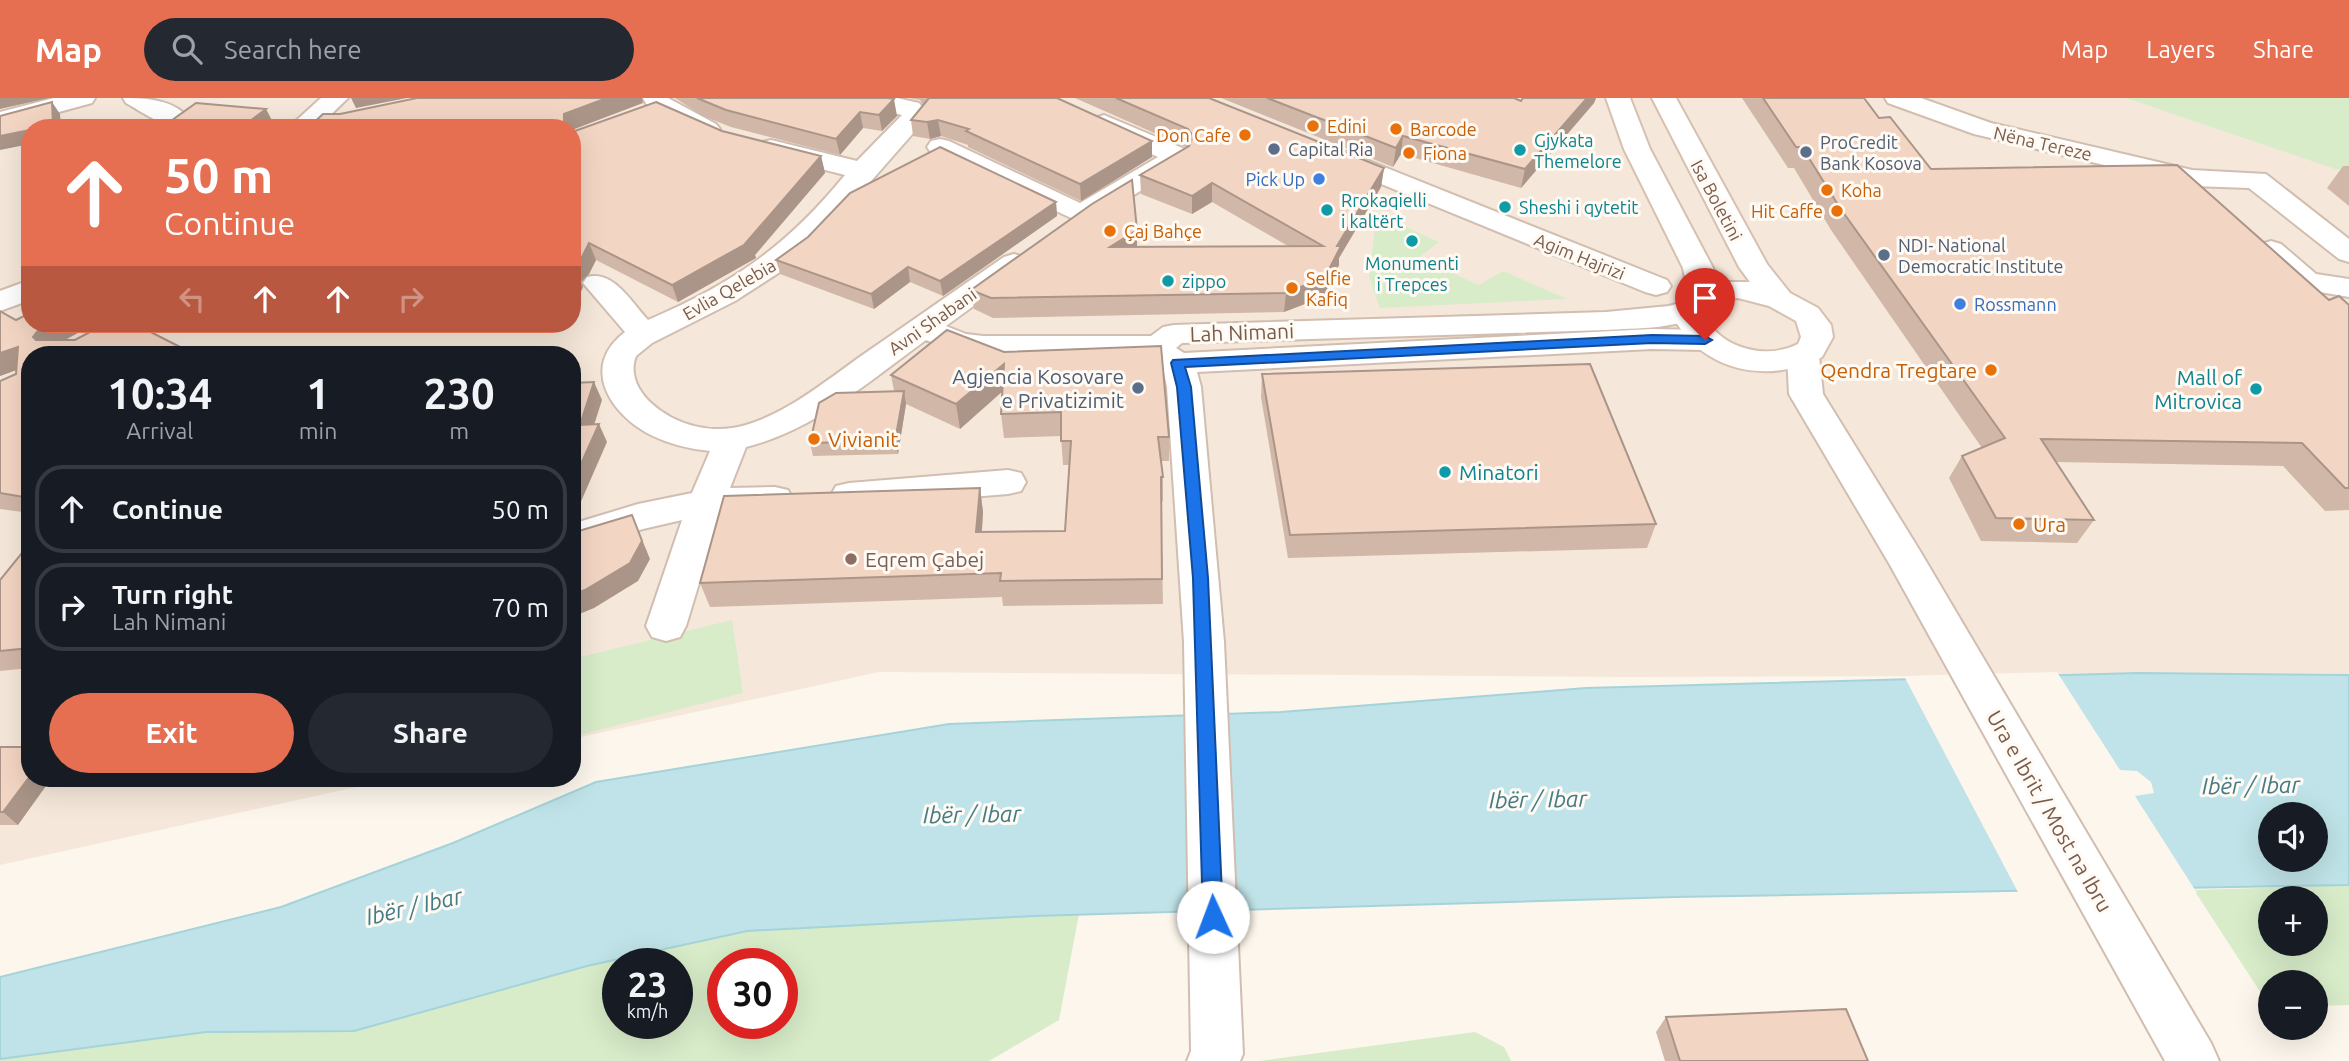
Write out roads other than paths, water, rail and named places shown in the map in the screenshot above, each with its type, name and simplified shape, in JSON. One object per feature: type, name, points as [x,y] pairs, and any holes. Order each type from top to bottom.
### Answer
[{"type":"street","points":[[0,120],[83,98]]},
{"type":"street","points":[[135,98],[175,119]]},
{"type":"street","name":"Evlia Qelebia","points":[[732,439],[705,439],[663,428],[631,401],[616,372],[617,361],[631,342],[739,286],[790,252],[830,215],[863,171],[916,115],[910,108],[867,100],[773,98]]},
{"type":"street","points":[[1618,98],[1637,149],[1698,268],[1689,306],[1692,324],[1705,340],[1726,352],[1750,359],[1770,362],[1803,356],[1816,343],[1815,327],[1801,310],[1778,297]]},
{"type":"street","name":"Isa Boletini","points":[[1664,98],[1754,268],[1778,297]]},
{"type":"street","name":"Nëna Tereze","points":[[1897,98],[1983,129],[2192,178],[2256,180],[2349,253]]},
{"type":"street","points":[[652,107],[727,135]]},
{"type":"street","points":[[319,119],[340,109]]},
{"type":"street","points":[[323,119],[340,109]]},
{"type":"street","name":"Avni Shabani","points":[[732,439],[751,435],[788,418],[836,389],[1060,231],[1178,156],[1081,113]]},
{"type":"street","points":[[752,143],[863,171]]},
{"type":"street","name":"Agim Hajrizi","points":[[1309,145],[1656,286]]},
{"type":"street","points":[[940,147],[1060,231]]},
{"type":"street","name":"Nëna Tereze","points":[[2192,178],[2220,204]]},
{"type":"street","points":[[2249,230],[2307,282],[2349,288]]},
{"type":"street","points":[[598,283],[644,335]]},
{"type":"street","name":"Lah Nimani","points":[[1705,340],[1652,339],[1168,354],[1167,337],[1174,334],[1606,321],[1689,306],[1738,289],[1778,297]]},
{"type":"street","points":[[0,302],[21,293]]},
{"type":"street","points":[[925,327],[943,338],[983,346],[1168,354],[1184,387],[1204,642],[1215,1058]]},
{"type":"street","points":[[1803,356],[1806,394]]},
{"type":"street","points":[[1750,359],[1806,394]]},
{"type":"street","name":"Ura e Ibrit / Most na Ibru","points":[[1806,394],[1908,561],[2193,1061]]},
{"type":"street","points":[[666,626],[706,502],[732,439]]},
{"type":"street","points":[[581,535],[638,517],[706,502],[816,497],[1008,482]]},
{"type":"water","name":"Ibër / Ibar","points":[[2138,673],[2349,675],[2349,885],[1675,897],[1034,916],[747,931],[669,948],[602,948],[602,963],[354,1031],[206,1032],[0,1059],[0,977],[281,907],[453,843],[596,782],[949,724],[1281,712],[1586,688]]},
{"type":"place","name":"Edini","points":[[1313,126]]},
{"type":"place","name":"Barcode","points":[[1396,129]]},
{"type":"place","name":"Don Cafe","points":[[1245,135]]},
{"type":"place","name":"Capital Ria","points":[[1274,149]]},
{"type":"place","name":"Gjykata Themelore","points":[[1520,150]]},
{"type":"place","name":"ProCredit Bank Kosova","points":[[1806,152]]},
{"type":"place","name":"Fiona","points":[[1409,153]]},
{"type":"place","name":"Pick Up","points":[[1319,179]]},
{"type":"place","name":"Koha","points":[[1827,190]]},
{"type":"place","name":"Sheshi i qytetit","points":[[1505,207]]},
{"type":"place","name":"Rrokaqielli i kaltërt","points":[[1327,210]]},
{"type":"place","name":"Hit Caffe","points":[[1837,211]]},
{"type":"place","name":"Çaj Bahçe","points":[[1110,231]]},
{"type":"place","name":"Monumenti i Trepces","points":[[1412,241]]},
{"type":"place","name":"NDI- National Democratic Institute","points":[[1884,255]]},
{"type":"place","name":"zippo","points":[[1168,281]]},
{"type":"place","name":"Selfie Kafiq","points":[[1292,288]]},
{"type":"place","name":"Rossmann","points":[[1960,304]]},
{"type":"place","name":"Qendra Tregtare","points":[[1991,370]]},
{"type":"place","name":"Agjencia Kosovare e Privatizimit","points":[[1138,388]]},
{"type":"place","name":"Mall of Mitrovica","points":[[2256,389]]},
{"type":"place","name":"Vivianit","points":[[814,439]]},
{"type":"place","name":"Minatori","points":[[1445,472]]},
{"type":"place","name":"Ura","points":[[2019,524]]},
{"type":"place","name":"Eqrem Çabej","points":[[851,559]]}]
